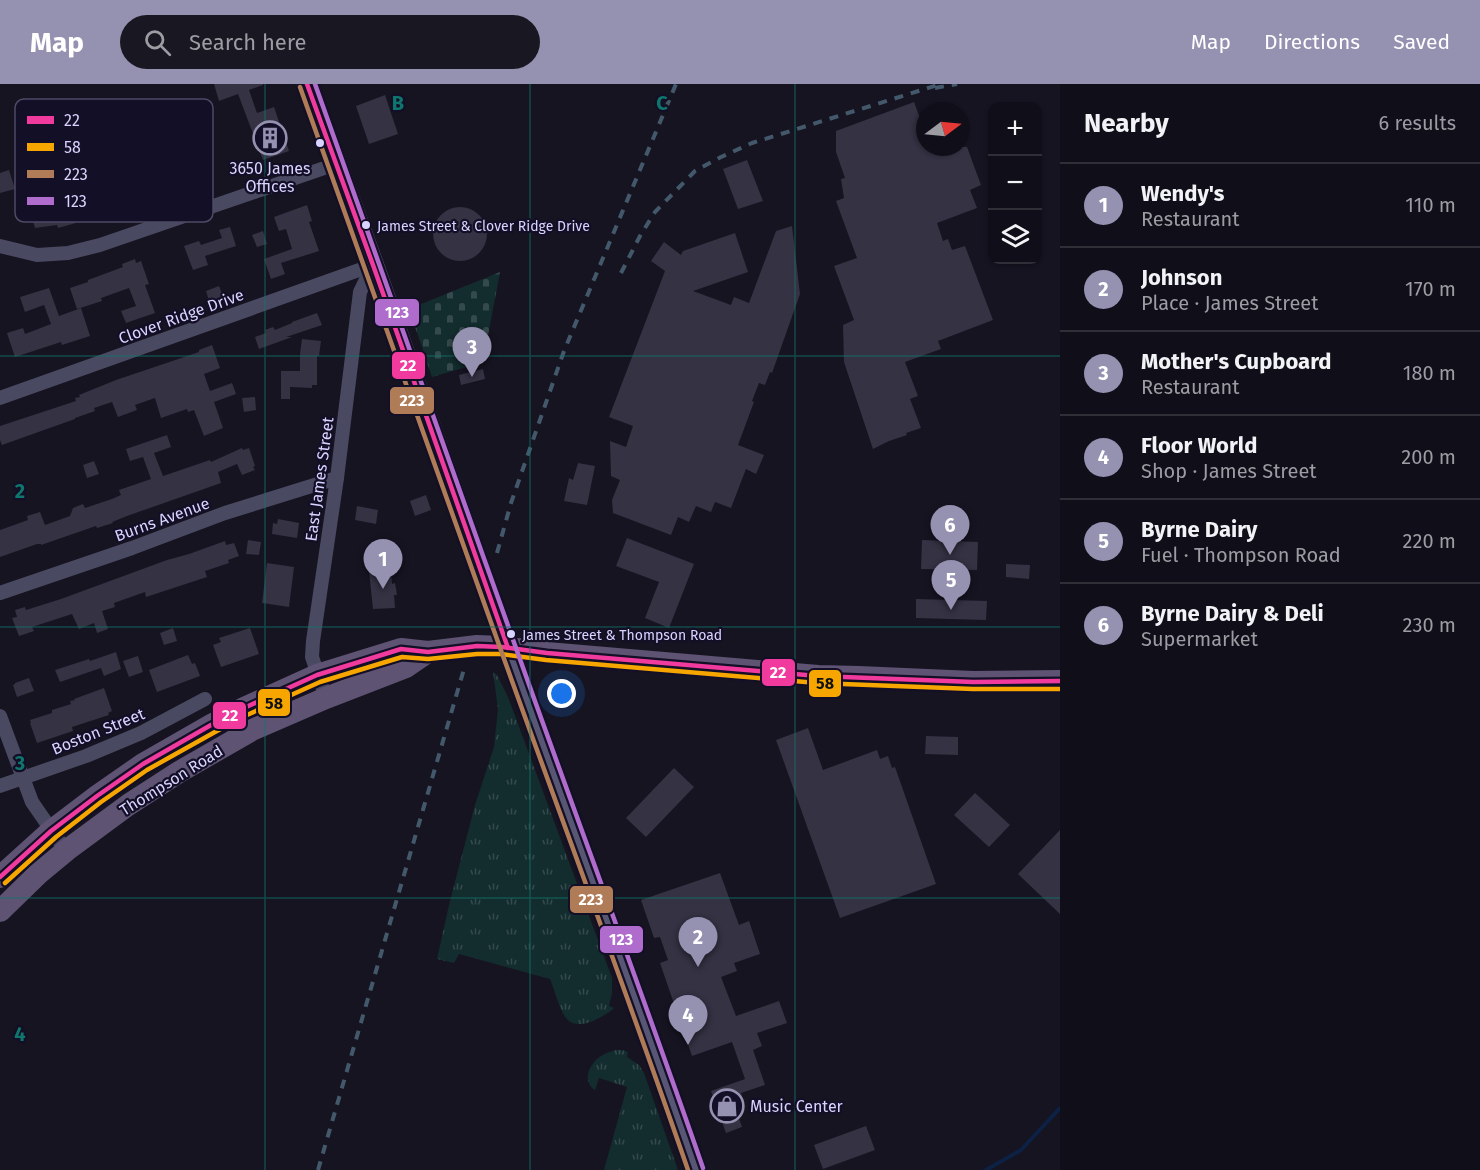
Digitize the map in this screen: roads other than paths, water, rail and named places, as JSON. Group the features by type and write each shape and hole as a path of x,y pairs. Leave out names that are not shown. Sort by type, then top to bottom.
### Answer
{"main road":[{"path":"307,84 696,1170"},
{"name":"Thompson Road","path":"0,877 51,831 97,796 143,764 211,725 317,675 401,649 428,652 477,646 508,648 818,676 973,682 1060,681"},
{"name":"Thompson Road","path":"0,911 67,850 179,772 252,730 406,667 428,652"}],"street":[{"path":"213,206 336,164"},
{"path":"0,246 37,255 68,254 167,222"},
{"name":"Clover Ridge Drive","path":"0,398 373,265"},
{"name":"East James Street","path":"326,698 312,657 313,641 337,478 360,292 373,265"},
{"name":"Burns Avenue","path":"0,593 132,548 225,513 337,478"},
{"name":"Boston Street","path":"0,786 86,756 141,733 205,699"},
{"path":"0,716 32,802 67,850"}],"waterway":[{"path":"986,1170 1021,1150 1060,1108"}],"railway":[{"path":"497,553 511,503 564,351 676,84"},
{"path":"621,273 655,212 695,171 752,143 941,84"},
{"path":"935,88 957,84"},
{"path":"318,1170 464,669"}],"place":[{"name":"3650 James Offices","path":"270,138"},
{"name":"James Street & Clover Ridge Drive","path":"366,225"},
{"name":"Mother's Cupboard","path":"472,377"},
{"name":"Byrne Dairy & Deli","path":"950,555"},
{"name":"Wendy's","path":"383,589"},
{"name":"Byrne Dairy","path":"951,610"},
{"name":"James Street & Thompson Road","path":"511,634"},
{"name":"Johnson","path":"698,967"},
{"name":"Floor World","path":"688,1045"},
{"name":"Music Center","path":"727,1106"}]}
